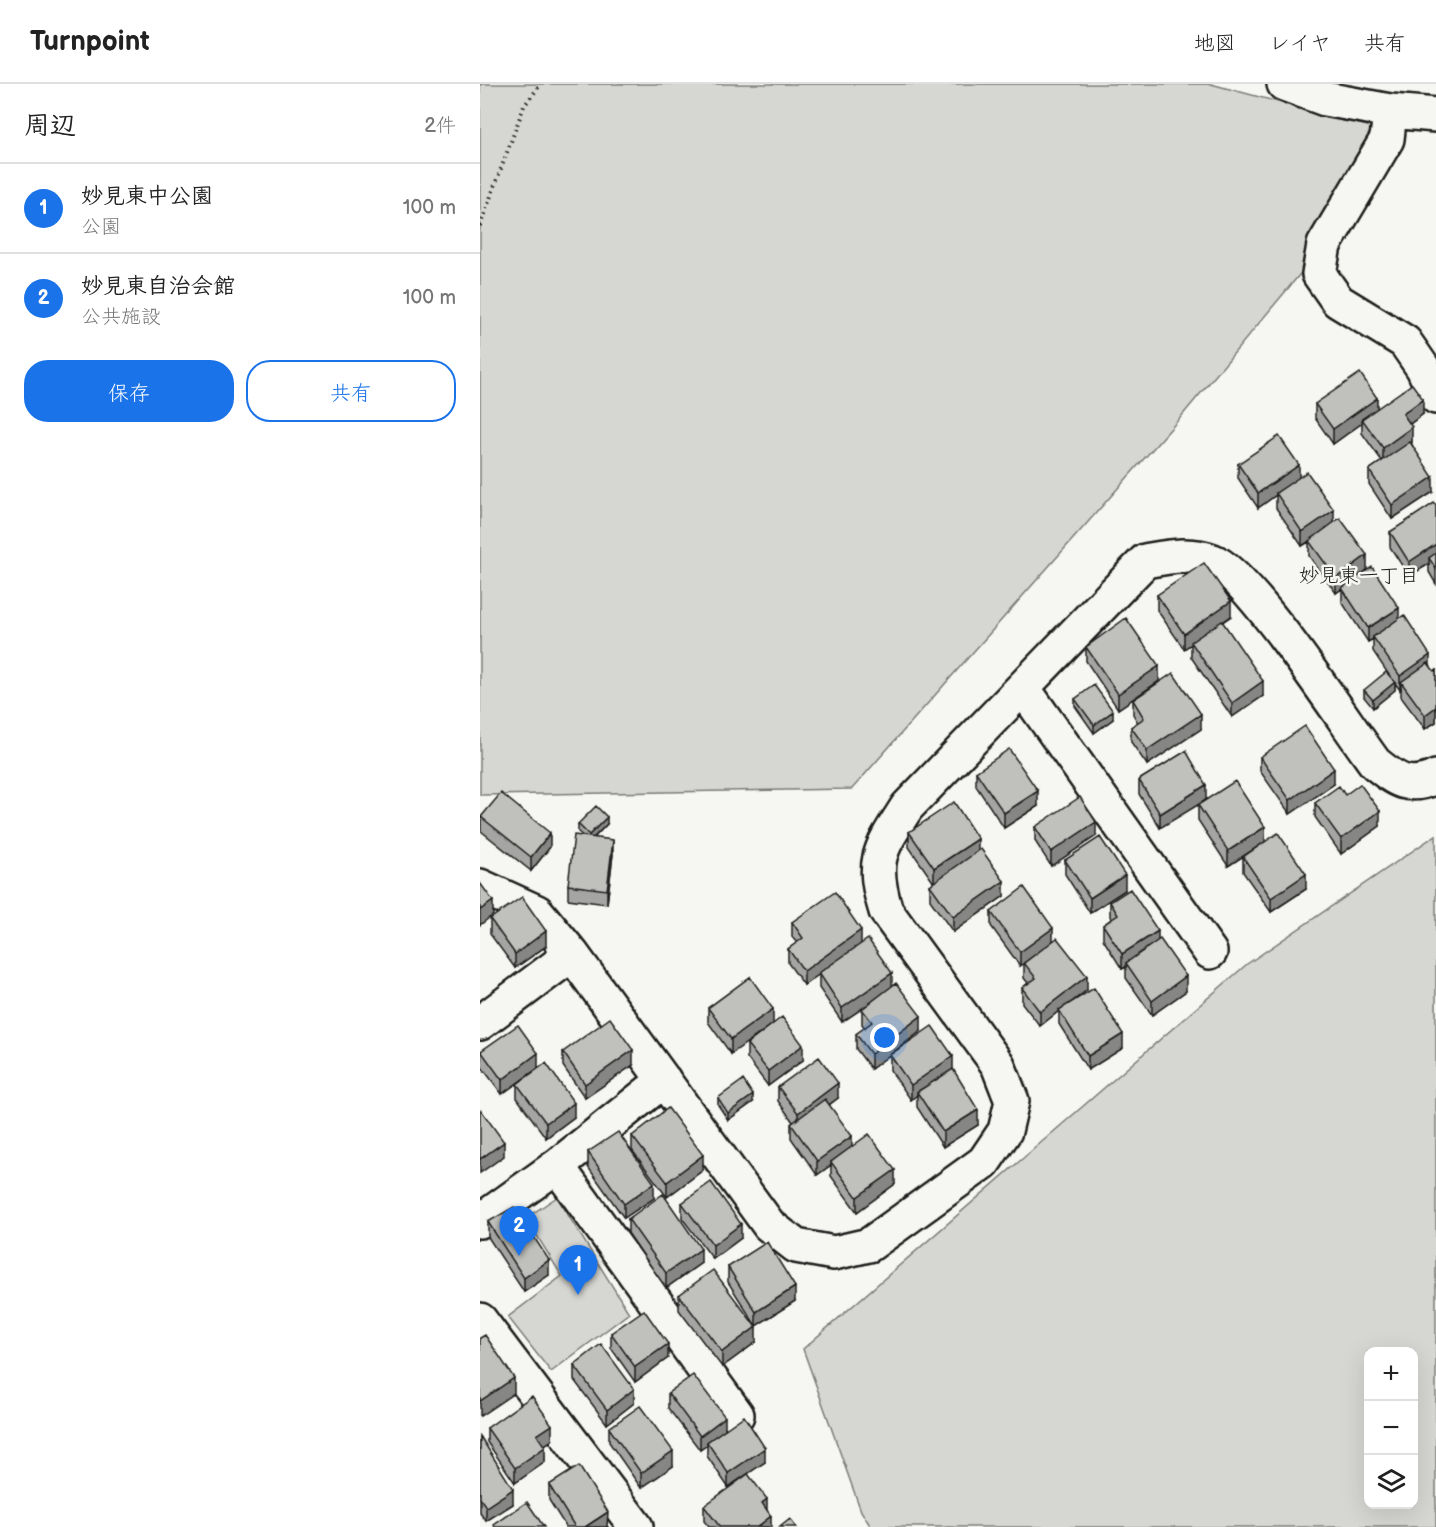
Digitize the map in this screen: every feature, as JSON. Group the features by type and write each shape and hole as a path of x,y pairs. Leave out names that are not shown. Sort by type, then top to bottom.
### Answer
{"street":[{"path":"1284,84 1325,99 1390,111 1436,115"},
{"path":"1390,111 1386,139 1324,245 1319,274 1338,301 1405,342 1429,365 1436,398"},
{"path":"480,886 537,912 572,954 769,1224 796,1246 834,1252 868,1245 984,1162 1005,1131 1012,1101 998,1065 885,911 877,882 881,848 907,807 1145,561 1183,555 1214,561 1249,590 1375,763 1397,781 1423,783 1436,777"},
{"path":"1023,688 1210,952"},
{"path":"480,1023 572,954"},
{"path":"480,1221 557,1166 664,1080"},
{"path":"557,1166 737,1415"},
{"path":"480,1320 636,1527"}],"path":[{"path":"480,226 524,106 541,84"}],"shaded area":[{"path":"480,84 1211,84 1375,128 1315,256 1180,418 852,789 480,795"},
{"path":"1436,835 1436,1527 871,1527 861,1511 803,1349 1247,964"},
{"path":"557,1197 629,1313 551,1372 508,1317 562,1276 526,1218"}],"building":[{"path":"1360,373 1377,398 1333,429 1315,404"},
{"path":"1412,384 1423,399 1403,414 1412,427 1383,448 1362,419"},
{"path":"1279,436 1299,465 1258,493 1238,464"},
{"path":"1410,442 1433,477 1392,505 1369,470"},
{"path":"1307,472 1334,510 1302,532 1276,493"},
{"path":"1434,503 1436,506 1436,544 1409,562 1390,532"},
{"path":"1340,518 1367,555 1336,578 1309,541"},
{"path":"1436,553 1436,569 1429,558"},
{"path":"1204,563 1231,601 1184,634 1157,595"},
{"path":"1372,567 1399,608 1368,628 1342,588"},
{"path":"1404,615 1430,655 1400,676 1373,637"},
{"path":"1126,618 1159,666 1118,694 1086,647"},
{"path":"1222,621 1263,681 1232,703 1191,642"},
{"path":"1428,663 1434,671 1436,670 1436,707 1425,715 1401,682"},
{"path":"1386,672 1395,682 1373,700 1364,690"},
{"path":"1173,673 1201,714 1147,750 1131,727 1144,718 1133,700"},
{"path":"1094,685 1113,711 1094,725 1075,699"},
{"path":"1305,726 1334,769 1290,800 1260,757"},
{"path":"1009,749 1038,791 1004,813 976,772"},
{"path":"1186,751 1206,785 1160,814 1139,780"},
{"path":"1235,781 1265,827 1228,851 1198,805"},
{"path":"1360,784 1380,811 1341,839 1315,803 1339,786 1345,795"},
{"path":"501,793 550,833 531,857 481,817"},
{"path":"1080,797 1096,822 1051,852 1035,827"},
{"path":"954,802 978,839 934,868 909,832"},
{"path":"596,806 607,817 589,835 578,824"},
{"path":"1278,833 1306,874 1271,898 1243,857"},
{"path":"574,835 613,840 607,890 568,885"},
{"path":"1100,837 1125,875 1090,898 1065,860"},
{"path":"981,849 1004,881 953,917 930,885"},
{"path":"480,883 493,901 480,910"},
{"path":"1024,887 1053,928 1020,952 991,912"},
{"path":"1130,889 1158,931 1122,954 1103,925 1118,915 1110,902"},
{"path":"835,892 861,930 804,971 788,949 803,938 792,922"},
{"path":"522,897 546,931 515,954 490,919"},
{"path":"1057,938 1087,976 1040,1012 1022,988 1036,978 1024,963"},
{"path":"868,939 892,973 842,1008 819,973"},
{"path":"1160,939 1186,976 1152,1001 1126,963"},
{"path":"750,977 773,1009 731,1039 708,1008"},
{"path":"896,983 921,1016 871,1054 856,1034 872,1022 862,1009"},
{"path":"1094,988 1123,1034 1088,1056 1059,1010"},
{"path":"782,1017 803,1045 768,1071 747,1044"},
{"path":"610,1018 633,1050 585,1084 563,1052"},
{"path":"518,1025 538,1053 502,1080 481,1051"},
{"path":"932,1026 953,1056 911,1085 890,1055"},
{"path":"819,1057 838,1083 798,1113 778,1087"},
{"path":"546,1063 574,1103 546,1123 517,1084"},
{"path":"953,1069 978,1110 943,1132 917,1092"},
{"path":"743,1080 753,1095 728,1113 718,1098"},
{"path":"825,1099 852,1136 817,1161 791,1124"},
{"path":"668,1108 703,1155 667,1182 632,1136"},
{"path":"480,1111 504,1142 480,1159"},
{"path":"618,1132 654,1183 624,1204 588,1152"},
{"path":"869,1134 895,1170 857,1197 831,1162"},
{"path":"711,1182 741,1224 713,1245 682,1203"},
{"path":"663,1194 701,1249 666,1273 628,1219"},
{"path":"514,1207 549,1260 524,1278 488,1222"},
{"path":"767,1242 795,1287 756,1312 728,1267"},
{"path":"713,1270 756,1327 722,1352 679,1295"},
{"path":"644,1310 668,1344 635,1367 611,1333"},
{"path":"485,1335 514,1378 480,1401 480,1338"},
{"path":"601,1344 634,1389 607,1410 574,1365"},
{"path":"693,1375 725,1417 700,1436 668,1393"},
{"path":"532,1396 552,1425 537,1435 545,1447 515,1468 487,1428"},
{"path":"640,1406 673,1451 641,1473 609,1428"},
{"path":"744,1416 765,1448 728,1473 707,1442"},
{"path":"480,1436 513,1489 486,1507 480,1498"},
{"path":"579,1466 608,1512 585,1527 575,1527 549,1485"},
{"path":"748,1474 767,1499 762,1503 771,1516 757,1527 720,1527 704,1506"},
{"path":"527,1502 544,1527 495,1527 494,1525"},
{"path":"790,1519 796,1527 780,1527"}],"place":[{"name":"妙見東自治会館","path":"519,1256"},
{"name":"妙見東中公園","path":"578,1295"}],"district":[{"name":"妙見東一丁目","path":"1359,576"}]}
